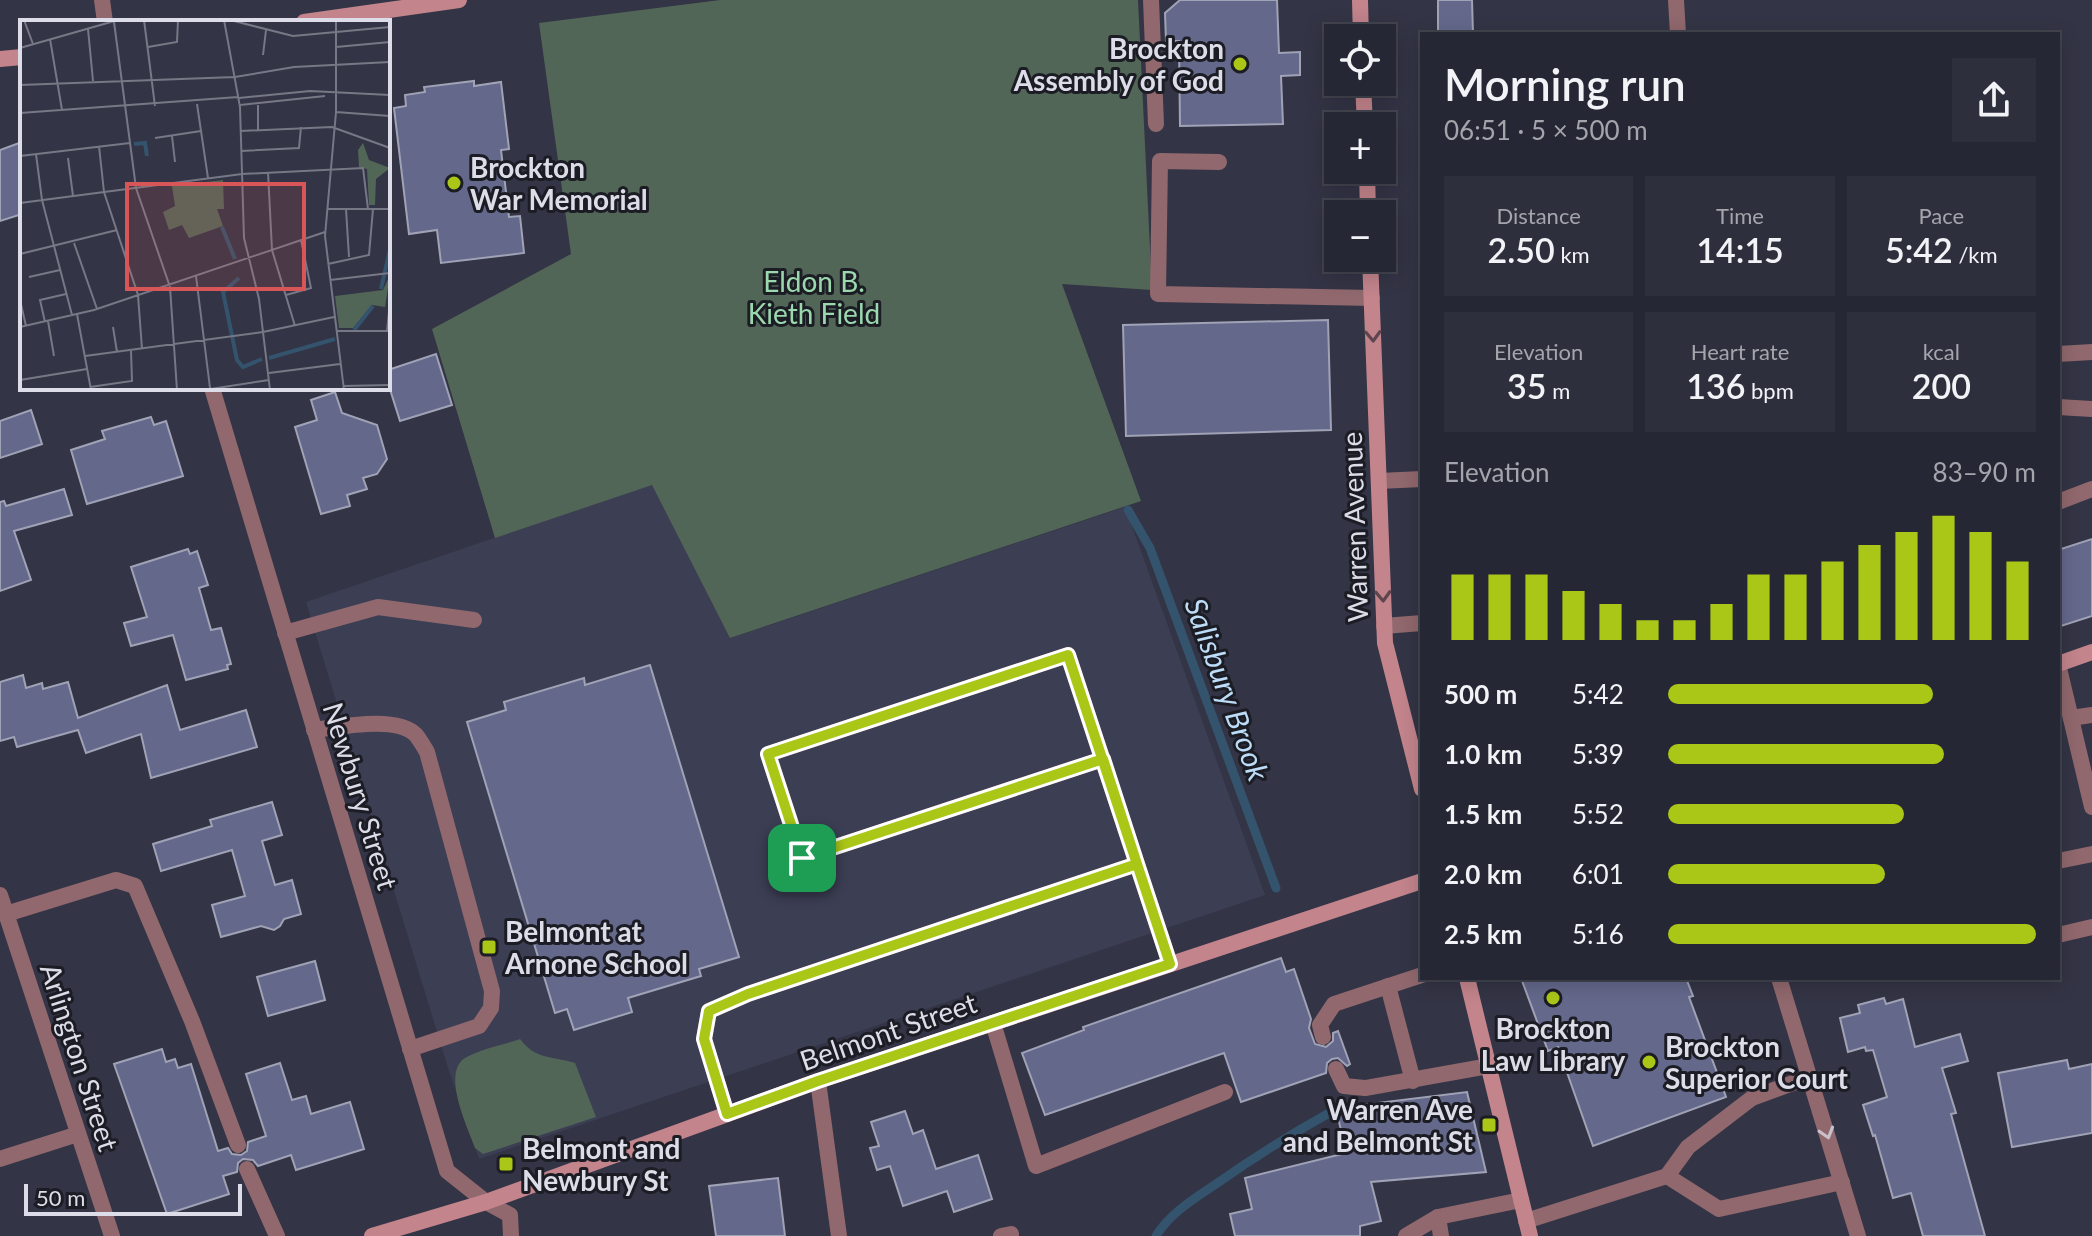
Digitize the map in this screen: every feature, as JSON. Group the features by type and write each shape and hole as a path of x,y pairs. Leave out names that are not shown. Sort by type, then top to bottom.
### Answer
{"main road":[{"path":"311,20 356,7 459,0"},
{"path":"1360,0 1361,24"},
{"path":"0,59 20,57"},
{"name":"Warren Avenue","path":"1371,272 1385,643 1420,781"},
{"path":"2060,663 2092,652"},
{"name":"Belmont Street","path":"372,1236 486,1202 818,1081 1420,882"},
{"path":"1467,980 1528,1229"}],"street":[{"path":"102,0 105,20"},
{"path":"1151,0 1156,124"},
{"path":"1676,0 1678,32"},
{"path":"1219,162 1160,161 1158,294 1372,298"},
{"path":"2060,354 2092,352"},
{"name":"Newbury Street","path":"213,390 447,1171 486,1202 510,1215 511,1236"},
{"path":"2060,407 2092,409"},
{"path":"1379,481 1420,479"},
{"path":"2060,501 2092,489"},
{"path":"285,633 378,607 474,620"},
{"path":"1384,626 1420,623"},
{"path":"1103,759 802,858 768,754 1068,655 1103,759 1170,964"},
{"path":"2060,672 2071,718 2087,763 2092,807"},
{"path":"2071,718 2092,715"},
{"path":"314,730 380,724 401,726 416,734 427,752 492,991 491,1008 479,1026 410,1049"},
{"path":"2060,861 2092,854"},
{"path":"727,1114 704,1039 709,1011 748,994 1137,864"},
{"path":"6,914 116,880 135,886 192,1021 238,1145"},
{"name":"Arlington Street","path":"0,895 112,1236"},
{"path":"2060,935 2092,927"},
{"path":"1323,1037 1320,1025 1334,1004 1420,976"},
{"path":"1780,980 1858,1236"},
{"path":"1388,986 1413,1081"},
{"path":"993,1023 1036,1166 1225,1092"},
{"path":"1336,1069 1344,1086 1365,1088 1488,1066"},
{"path":"1528,1229 1667,1176 1688,1147 1752,1098 1809,1077"},
{"path":"818,1081 839,1236"},
{"path":"0,1159 78,1134"},
{"path":"247,1169 277,1236"},
{"path":"1667,1176 1719,1209 1842,1182"},
{"path":"1406,1236 1438,1217 1521,1200"},
{"path":"1438,1217 1441,1236"}],"shaded area":[{"path":"652,484 731,638 1125,507 1265,895 479,1159 448,1068 306,602"}],"green space":[{"name":"Eldon B. Kieth Field","path":"720,0 1138,0 1152,290 1062,284 1141,501 730,638 652,485 495,538 432,329 571,254 539,23"},
{"path":"520,1039 538,1054 575,1063 596,1117 483,1154 475,1148 458,1101 455,1076 458,1065 471,1055"}],"building":[{"name":"Brockton Assembly of God","path":"1180,0 1277,0 1279,53 1300,52 1300,75 1281,76 1283,124 1180,126 1179,41 1166,41 1165,13"},
{"path":"1438,0 1472,0 1473,32 1438,32"},
{"name":"Brockton War Memorial","path":"474,81 474,86 501,82 509,149 501,150 509,217 520,216 524,253 441,263 437,230 409,234 394,108 406,106 405,95 425,92 424,87"},
{"path":"20,143 20,215 0,221 0,150"},
{"path":"1328,320 1331,430 1126,436 1123,325"},
{"path":"436,354 452,405 400,421 390,389 390,369"},
{"path":"335,392 342,413 377,425 387,459 377,474 363,478 367,489 347,495 350,506 321,514 295,427 317,420 311,400"},
{"path":"31,410 42,444 0,458 0,421"},
{"path":"151,417 154,425 166,421 183,476 87,504 71,450 105,439 102,431"},
{"path":"64,489 72,515 14,531 31,580 0,591 0,502 4,501 6,506"},
{"path":"2092,539 2092,616 2060,626 2060,549"},
{"path":"188,549 190,554 197,551 208,585 199,588 211,630 221,628 231,664 227,665 228,669 186,680 173,635 131,646 124,623 147,617 131,567"},
{"path":"650,665 739,957 699,969 701,976 628,998 632,1012 574,1030 567,1009 555,1013 467,722 506,710 504,702 584,678 585,685"},
{"path":"23,675 26,688 42,683 43,689 68,682 78,718 167,685 180,730 246,710 257,747 151,778 141,734 86,753 78,730 17,747 14,737 0,741 0,682"},
{"path":"272,802 282,835 262,841 275,885 292,880 301,914 284,919 274,930 261,926 221,937 212,905 245,896 232,850 161,871 153,844 212,826 210,820"},
{"path":"1281,958 1286,972 1294,969 1311,1019 1309,1028 1315,1044 1326,1047 1333,1041 1333,1033 1338,1031 1350,1064 1347,1066 1338,1058 1332,1059 1327,1063 1326,1073 1241,1102 1224,1053 1045,1115 1022,1053 1084,1030 1083,1027"},
{"path":"315,961 325,1000 268,1016 257,977"},
{"name":"Brockton Superior Court","path":"1522,980 1687,980 1693,996 1689,997 1726,1097 1593,1146 1558,1047 1548,1051"},
{"path":"1884,998 1886,1004 1903,999 1915,1047 1960,1034 1968,1061 1942,1068 1956,1113 1951,1114 1985,1236 1923,1236 1911,1193 1893,1198 1863,1105 1887,1097 1873,1050 1866,1051 1865,1047 1848,1052 1840,1018 1860,1013 1858,1005"},
{"path":"162,1049 166,1062 175,1059 178,1068 191,1064 218,1151 228,1148 232,1154 241,1155 247,1151 248,1142 266,1136 246,1074 280,1063 292,1100 306,1096 311,1114 350,1102 364,1149 296,1170 291,1155 258,1166 253,1160 243,1159 238,1163 237,1172 223,1176 229,1194 167,1214 114,1064"},
{"path":"2067,1060 2069,1069 2092,1064 2092,1133 2012,1147 1998,1073"},
{"path":"1467,1092 1486,1172 1371,1182 1381,1221 1360,1226 1360,1236 1235,1236 1230,1214 1252,1209 1245,1178 1346,1153 1336,1108"},
{"path":"905,1111 913,1134 923,1130 936,1169 978,1155 992,1199 954,1212 947,1191 903,1206 890,1166 877,1170 870,1148 879,1146 871,1122"},
{"path":"778,1178 785,1236 716,1236 709,1186"}],"waterway":[{"name":"Salisbury Brook","path":"1128,510 1150,548 1276,888"},
{"name":"Salisbury Brook","path":"1156,1236 1191,1201 1272,1146 1331,1112"}],"place":[{"name":"Brockton Assembly of God","path":"1240,64"},
{"name":"Brockton War Memorial","path":"454,183"},
{"name":"Belmont at Arnone School","path":"489,947"},
{"name":"Brockton Law Library","path":"1553,998"},
{"name":"Brockton Superior Court","path":"1649,1062"},
{"name":"Warren Ave and Belmont St","path":"1489,1125"},
{"name":"Belmont and Newbury St","path":"506,1164"}],"route":[{"path":"802,858 768,754 1068,655 1137,864 1170,964 727,1114 704,1039 709,1011 748,994 1137,864 1103,759 802,858"}]}
